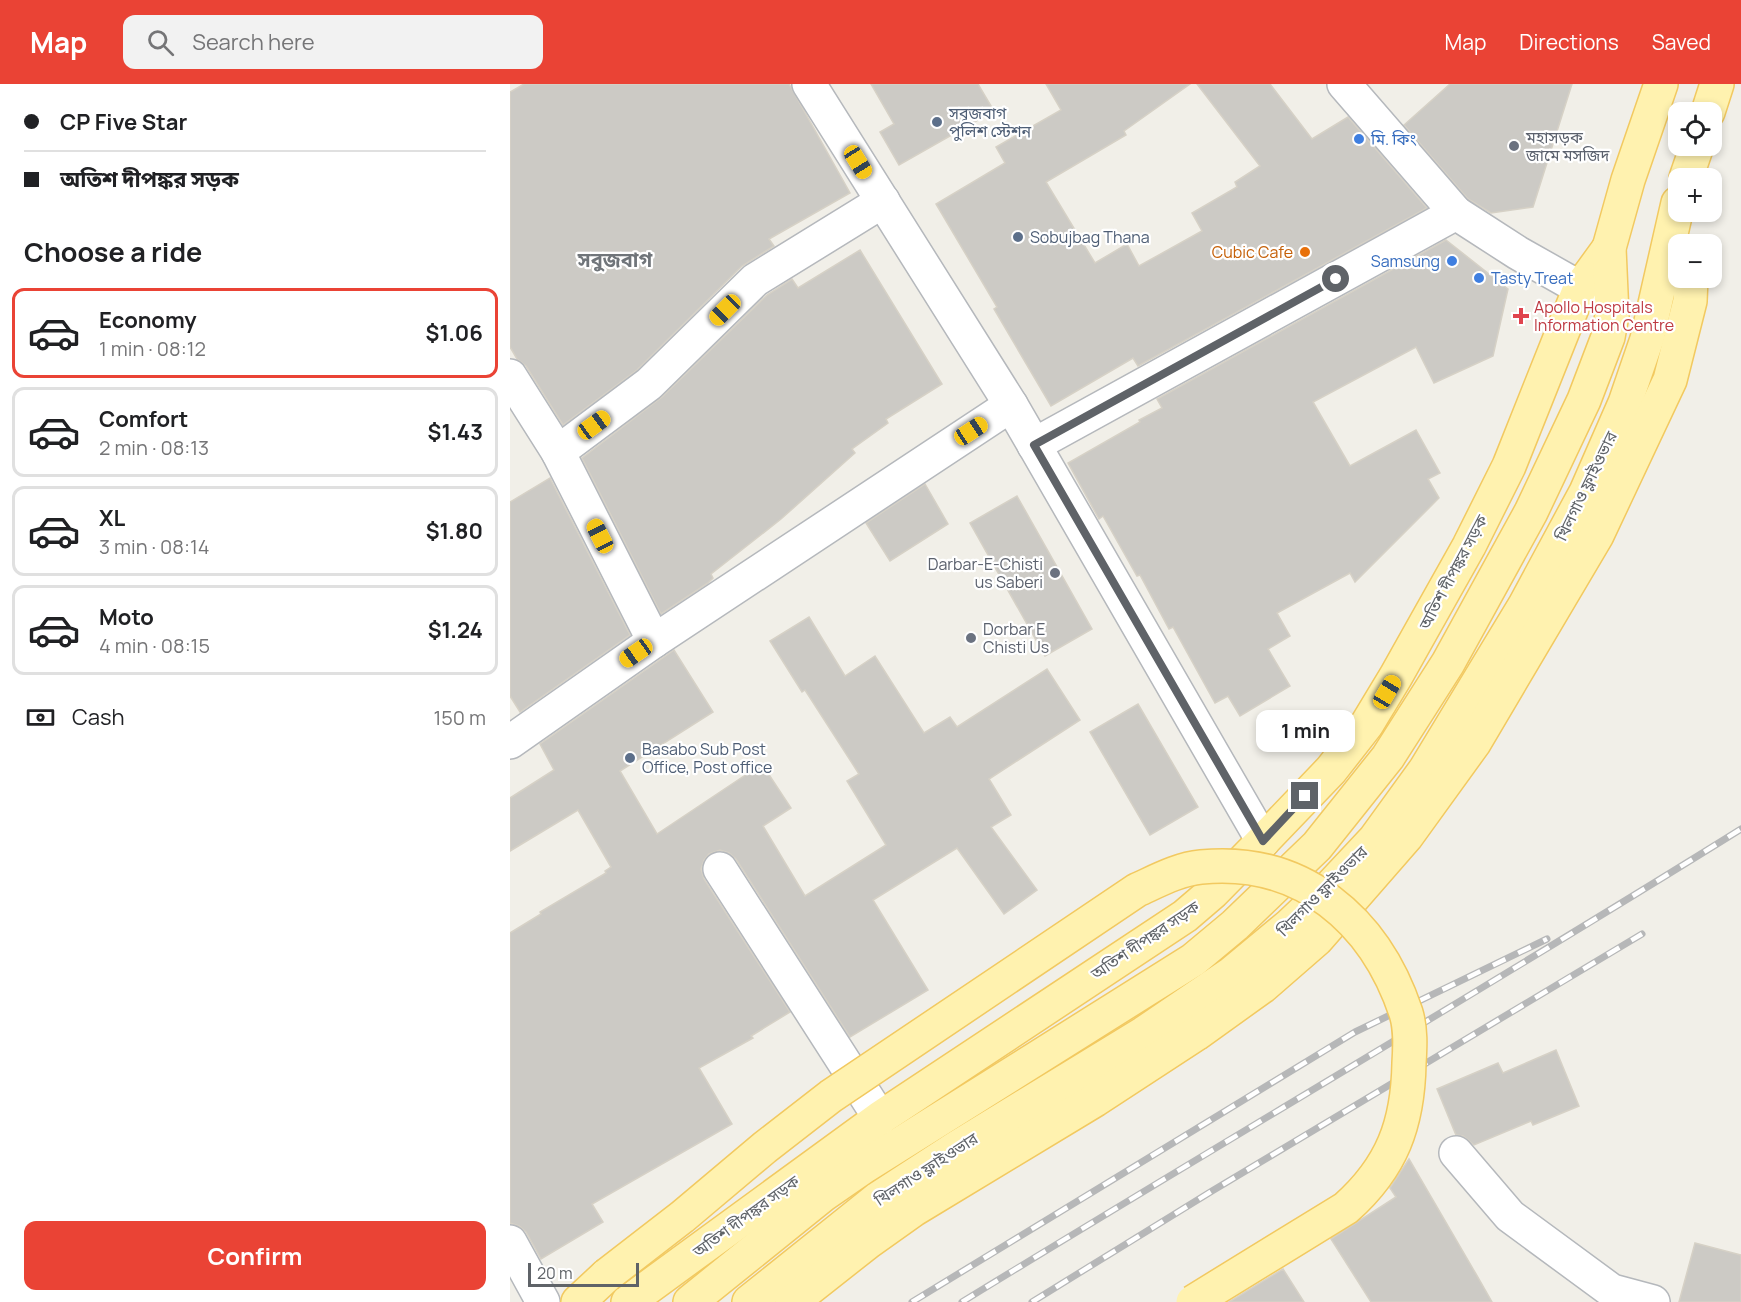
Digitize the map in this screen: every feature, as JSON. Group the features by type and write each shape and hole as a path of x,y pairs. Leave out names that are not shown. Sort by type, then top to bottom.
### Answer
{"main road":[{"name":"অতিশ দীপঙ্কর সড়ক","path":"628,1302 880,1118 1185,916 1213,892 1331,770 1367,724 1396,676 1469,546 1509,466 1601,298 1609,248 1628,180 1661,84"},
{"path":"1711,102 1717,84"},
{"name":"খিলগাও ফ্লাইওভার","path":"749,1302 879,1198 1144,1033 1231,974 1262,950 1298,917 1375,839 1425,770 1525,605 1586,492 1625,403 1647,339 1671,288"},
{"path":"792,1302 913,1210 1095,1100 1196,1035 1263,986 1317,939 1407,837 1474,743 1597,536 1670,380 1690,302 1682,288"},
{"name":"খিলগাও ফ্লাইওভার","path":"690,1302 823,1195 856,1172 1193,960 1235,925 1317,846 1388,757 1448,663 1566,441 1602,356 1601,298"},
{"path":"578,1302 607,1275 831,1096 1137,890 1168,876 1200,867 1259,868 1297,880 1334,904 1356,924 1385,965 1407,1015 1410,1041 1407,1108 1395,1144 1383,1168 1364,1192 1346,1208 1193,1302"}],"street":[{"path":"809,84 1011,405 1263,841"},
{"path":"1344,84 1456,213 1518,253 1601,298"},
{"path":"558,452 649,384 755,280 883,201"},
{"path":"1034,445 1456,213"},
{"path":"510,376 558,452 654,640"},
{"path":"510,742 654,640 1011,405"},
{"path":"720,869 880,1118"},
{"path":"1456,1153 1510,1216 1612,1298 1653,1302"},
{"path":"510,1242 543,1302"}],"building":[{"path":"524,84 789,84 850,193 769,239 774,246 742,266 637,370 563,425 526,366 517,359 510,347 510,92"},
{"name":"সবুজবাগ পুলিশ স্টেশন","path":"871,84 978,84 994,111 899,165 880,132 894,124"},
{"path":"1046,84 1190,84 1124,131 1126,135 1046,182 1095,263 1127,244 1139,266 1202,231 1192,213 1237,187 1235,182 1260,166 1197,84 1270,84 1312,139 1348,117 1427,208 1138,366 1133,358 1051,406 994,309 997,307 936,204 1005,163 996,147 1061,110"},
{"path":"1450,84 1572,84 1533,207 1491,213 1468,199 1404,125"},
{"path":"1446,240 1508,289 1493,356 1434,383 1416,347 1313,402 1350,466 1416,430 1440,473 1428,479 1439,498 1355,582 1350,573 1277,613 1290,636 1268,649 1290,686 1240,716 1228,696 1215,703 1173,627 1169,629 1140,575 1137,576 1103,516 1099,519 1068,463 1162,408 1157,399"},
{"path":"860,250 942,384 886,419 888,423 852,449 855,453 781,519 711,574 713,578 708,583 661,614 582,458 662,397 767,295 792,279 798,288"},
{"path":"550,478 630,635 520,712 510,696 510,502"},
{"path":"925,484 948,524 890,561 866,523"},
{"path":"1017,496 1092,629 1045,656 970,523"},
{"path":"809,617 845,676 875,656 924,733 950,717 957,727 1047,669 1080,720 989,779 1011,815 991,827 1037,890 1004,914 957,848 873,900 928,990 850,1037 736,859 720,850 709,854 701,869 704,879 790,1012 751,1036 753,1038 699,1068 732,1124 592,1204 603,1222 541,1259 526,1232 510,1223 510,933 541,914 540,912 606,873 605,871 611,867 578,810 510,851 510,798 554,770 540,744 674,650 713,712 620,771 657,834 762,764 791,808 763,826 805,896 886,845 847,781 859,774 805,690 802,692 770,641"},
{"path":"1138,704 1198,807 1150,835 1090,732"},
{"path":"1556,1050 1579,1106 1533,1125 1531,1121 1474,1145 1463,1136 1456,1135 1437,1089 1498,1063 1503,1073"},
{"path":"1409,1159 1492,1302 1371,1302 1331,1239 1396,1197 1390,1188"},
{"path":"1695,1243 1741,1255 1741,1302 1679,1302"},
{"path":"1283,1269 1304,1302 1229,1302"}],"railway":[{"path":"962,1302 1741,829"},
{"path":"1032,1302 1212,1191 1642,934"},
{"path":"912,1302 1355,1032 1547,939"}],"place":[{"name":"সবুজবাগ পুলিশ স্টেশন","path":"937,122"},
{"name":"মি. কিং","path":"1359,139"},
{"name":"মহাসড়ক জামে মসজিদ","path":"1514,146"},
{"name":"Sobujbag Thana","path":"1018,237"},
{"name":"Cubic Cafe","path":"1305,252"},
{"name":"Samsung","path":"1452,261"},
{"name":"Tasty Treat","path":"1479,278"},
{"name":"Apollo Hospitals Information Centre","path":"1521,316"},
{"name":"Darbar-E-Chisti us Saberi","path":"1055,573"},
{"name":"Dorbar E Chisti Us","path":"971,638"},
{"name":"Basabo Sub Post Office, Post office","path":"630,758"}],"district":[{"name":"সবুজবাগ","path":"615,259"}],"route":[{"path":"1305,796 1263,841 1034,445 1336,279"}]}
